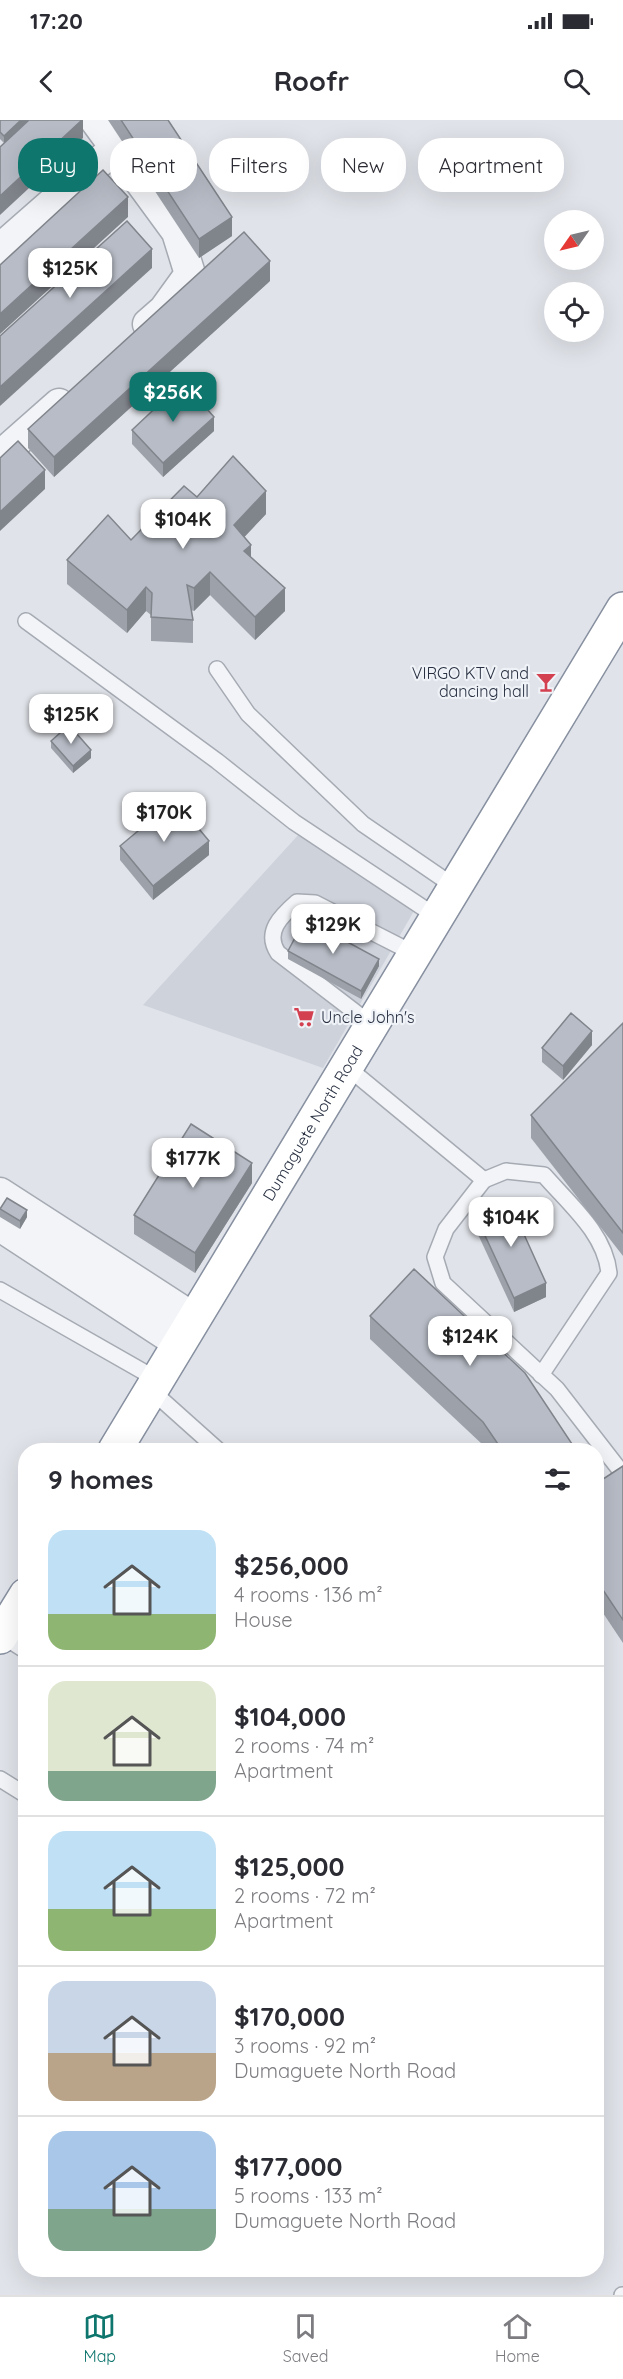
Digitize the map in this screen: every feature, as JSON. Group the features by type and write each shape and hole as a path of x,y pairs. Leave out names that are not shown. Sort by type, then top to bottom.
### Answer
{"highway":[{"name":"Dumaguete North Road","path":"119,1443 623,609"},
{"path":"9,1641 18,1617"}],"street":[{"path":"95,120 110,143"},
{"path":"0,249 110,153"},
{"path":"130,341 164,310 190,273 177,232 147,192"},
{"path":"0,456 78,387"},
{"path":"0,1193 187,1331"},
{"path":"0,1226 187,1331"}],"lane":[{"path":"26,621 217,761 294,822 437,917"},
{"path":"217,669 248,714 363,824 455,887"},
{"path":"372,1025 278,953 272,945 272,933 280,918 297,902 315,903 415,954"},
{"path":"346,1067 484,1180"},
{"path":"541,1375 609,1273 607,1257 601,1241 544,1175 506,1171 484,1180 446,1229 435,1257 443,1283 541,1375 557,1389 599,1443"},
{"path":"0,1290 155,1385 211,1443"},
{"path":"604,1450 619,1469"},
{"path":"0,1779 18,1790"}],"shaded area":[{"path":"300,833 414,911 323,1068 143,1005"}],"building":[{"path":"0,120 21,120 4,136 0,132"},
{"path":"29,120 82,120 63,138 18,138 18,179 0,196 0,147"},
{"path":"121,120 168,120 180,138 133,138"},
{"path":"197,164 209,182 209,192 216,192 232,217 199,239 168,192 197,192"},
{"path":"103,170 110,178 110,192 123,192 128,197 0,314 0,265 79,192 98,192 98,175"},
{"path":"127,221 152,249 0,387 0,336"},
{"path":"244,232 270,261 54,457 28,429"},
{"path":"183,382 214,417 163,463 132,430"},
{"path":"18,441 45,470 0,512 0,458"},
{"path":"233,456 266,491 234,525 251,545 244,551 285,588 255,617 210,572 194,588 187,585 193,620 151,617 152,593 146,587 127,610 67,560 108,515 131,540 184,486 197,497"},
{"path":"69,725 91,750 73,766 51,741"},
{"path":"175,800 209,841 153,886 120,846"},
{"path":"305,919 379,959 361,991 288,951"},
{"path":"571,1013 592,1031 563,1066 542,1048"},
{"path":"623,1023 623,1233 531,1115"},
{"path":"191,1124 252,1163 195,1253 134,1215"},
{"path":"7,1198 27,1210 20,1221 0,1209"},
{"path":"508,1199 546,1283 514,1298 475,1214"},
{"path":"414,1269 525,1373 571,1443 497,1443 483,1422 370,1316"},
{"path":"623,1466 623,1620 604,1592 604,1478"}],"place":[{"name":"VIRGO KTV and dancing hall","path":"546,682"},
{"name":"Uncle John's","path":"304,1017"}]}
